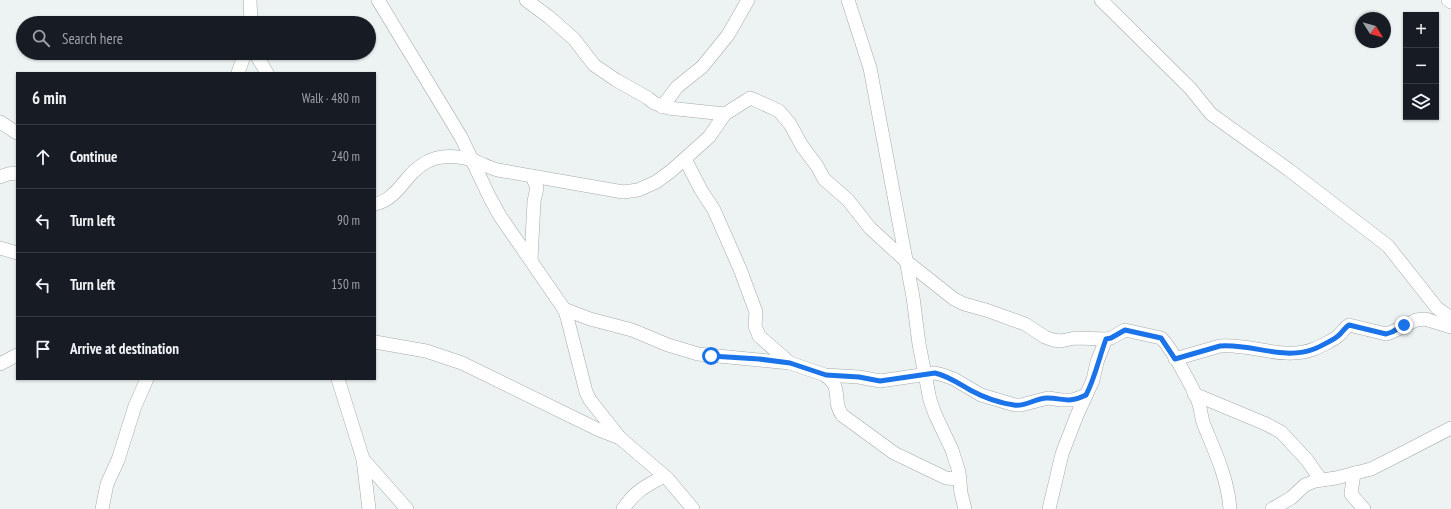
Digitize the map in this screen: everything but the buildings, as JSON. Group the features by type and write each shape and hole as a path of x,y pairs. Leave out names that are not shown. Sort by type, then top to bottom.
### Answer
{"street":[{"path":"250,0 251,16"},
{"path":"378,0 461,137 490,198 564,309 586,392 590,400 620,438 664,476 693,509"},
{"path":"526,0 549,17 574,39 594,65 654,103 662,107 693,112 725,114"},
{"path":"662,107 677,87 702,67 728,35 748,0"},
{"path":"848,0 870,68 914,297 919,344 930,400 952,450 960,480 961,494 965,509"},
{"path":"1101,0 1190,88 1210,114 1289,170 1388,246 1437,308 1451,318"},
{"path":"238,72 243,60"},
{"path":"259,60 266,72"},
{"path":"376,204 394,194 408,177 419,167 433,159 445,156 472,160 486,167 498,170 623,192 632,192 656,182 685,159 709,138 725,114 750,98 779,111 790,124 802,146 824,179 848,200 870,228 906,261 959,302 1025,324 1045,337 1053,340 1062,341 1075,338 1106,339 1111,338 1125,330 1156,336 1164,341 1198,402 1203,423 1222,467 1230,509"},
{"path":"0,122 16,133"},
{"path":"685,159 701,190 714,210 740,269 756,312 755,326 759,336 790,363"},
{"path":"0,177 16,173"},
{"path":"530,260 534,201 537,188 532,176"},
{"path":"537,188 550,179"},
{"path":"0,248 16,253"},
{"path":"564,309 590,319 632,330 668,345 698,354 790,363 826,375 859,377 880,381 926,374 943,374 981,395 1015,405 1021,405 1044,398 1073,400 1086,395"},
{"path":"1175,359 1228,345 1242,346 1277,353 1313,350 1338,336 1344,328 1349,325 1386,334 1416,320 1430,320 1451,327"},
{"path":"1049,509 1062,454 1077,415 1093,380 1097,362 1106,339"},
{"path":"376,342 426,351 462,363 598,430 620,438"},
{"path":"0,364 16,356"},
{"path":"826,375 835,386 836,403 838,410 842,415 894,453 946,478 960,480"},
{"path":"102,509 107,484 118,460 135,406 147,380"},
{"path":"338,380 363,459 369,509"},
{"path":"1194,394 1266,424 1281,432 1307,460 1321,480"},
{"path":"1061,400 1074,410 1077,415"},
{"path":"1272,509 1291,498 1305,485 1371,468 1451,428"},
{"path":"363,459 407,509"},
{"path":"1353,509 1351,494 1354,473"},
{"path":"623,509 638,491 664,476"},
{"path":"946,478 961,494"},
{"path":"1351,494 1364,509"}],"route":[{"path":"711,356 759,359 790,363 826,375 859,377 880,381 926,374 943,374 981,395 1003,403 1021,405 1044,398 1073,400 1086,395 1093,380 1097,362 1106,339 1111,338 1125,330 1161,338 1175,359 1228,345 1242,346 1277,353 1300,352 1313,350 1338,336 1344,328 1349,325 1386,334 1404,325"}]}
